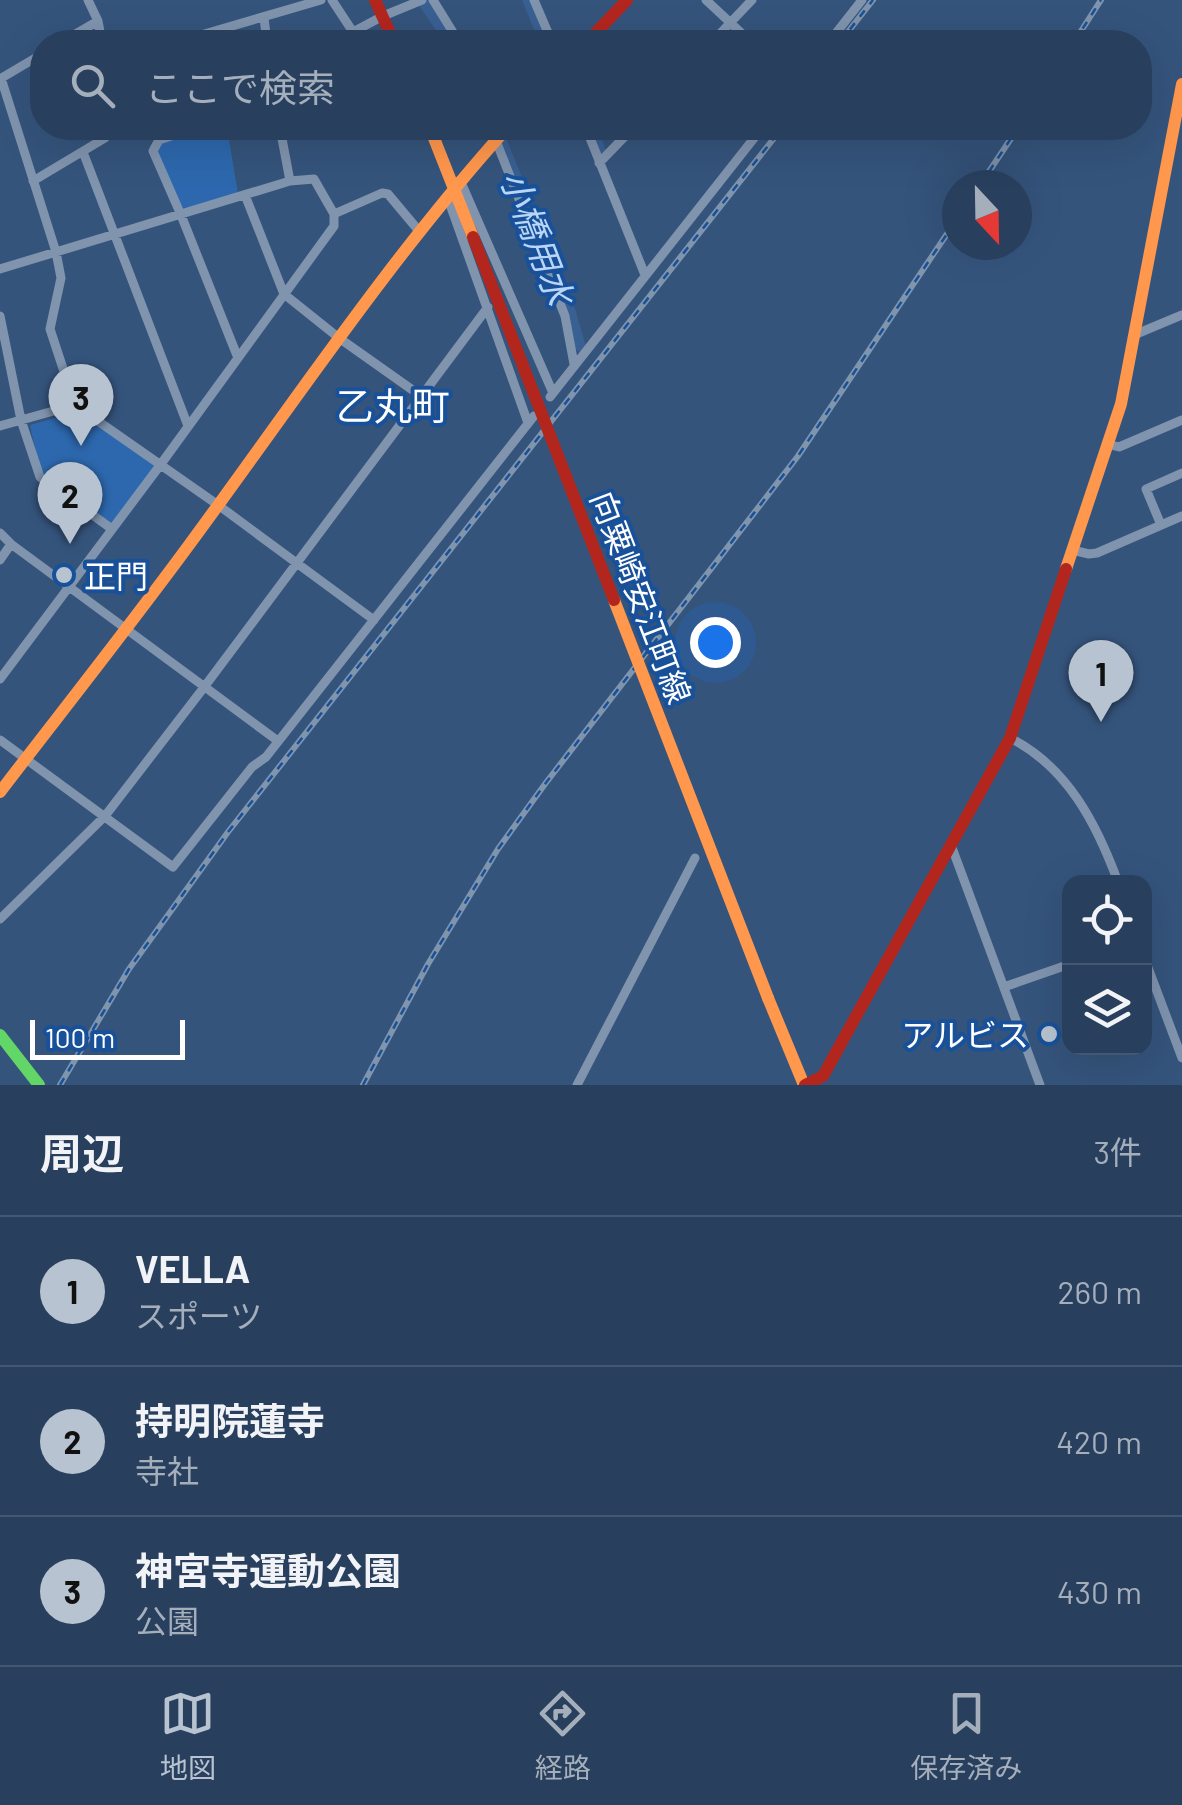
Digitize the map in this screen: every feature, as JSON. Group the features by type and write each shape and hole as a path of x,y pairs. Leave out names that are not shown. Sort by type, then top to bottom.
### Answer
{"street":[{"path":"88,0 100,30"},
{"path":"220,30 320,0"},
{"path":"332,0 352,30"},
{"path":"375,0 388,30"},
{"path":"357,30 422,0"},
{"path":"433,0 452,30"},
{"path":"534,0 547,30"},
{"path":"599,30 627,0"},
{"path":"706,0 738,30"},
{"path":"723,30 752,0"},
{"path":"838,30 862,0"},
{"path":"264,18 266,30"},
{"path":"83,30 98,21"},
{"path":"30,61 1,78 62,278 50,329 75,405 218,504 374,620"},
{"path":"804,1085 823,1076 1010,738 1122,404 1182,84"},
{"path":"33,182 102,140"},
{"path":"159,140 153,151 238,358"},
{"path":"282,140 290,181"},
{"name":"向粟崎安江町線","path":"435,140 804,1085"},
{"path":"0,792 489,140"},
{"path":"497,140 565,316 574,364"},
{"path":"590,140 645,276"},
{"path":"599,163 621,140"},
{"path":"453,188 551,395 753,140"},
{"path":"83,152 188,426"},
{"path":"0,269 290,181 314,179 334,214 334,226 0,678"},
{"path":"0,740 173,867 252,767 266,757 531,420 488,307 453,188"},
{"path":"334,214 382,193 388,194 419,231"},
{"path":"245,195 284,294 421,396"},
{"path":"0,919 104,816 488,307"},
{"path":"1134,335 1182,315"},
{"path":"0,316 21,420 40,477 112,529"},
{"path":"0,426 75,405"},
{"path":"1108,444 1119,447 1182,420"},
{"path":"1161,525 1146,489 1182,473"},
{"path":"1072,550 1096,553 1182,516"},
{"path":"0,534 278,741"},
{"path":"0,560 10,544"},
{"path":"1010,738 1038,755 1077,797 1101,838 1115,875"},
{"path":"951,845 1040,1085"},
{"path":"577,1085 695,858"},
{"path":"1004,988 1067,965"},
{"path":"1147,965 1182,1058"},
{"path":"0,1035 39,1085"}],"shaded area":[{"path":"229,140 238,194 192,209 180,207 157,151 162,142"},
{"path":"80,411 157,468 113,524 47,479 39,467 30,425"}],"waterway":[{"name":"小橋用水","path":"422,0 443,30"},
{"path":"528,0 540,30"},
{"name":"小橋用水","path":"501,140 570,311 580,346"},
{"path":"596,140 600,150"}],"railway":[{"path":"849,30 873,0"},
{"path":"1082,30 1101,0"},
{"path":"60,1085 129,969 228,832 773,140"},
{"path":"990,170 1010,140"},
{"path":"363,1085 428,964 498,849 798,456 942,241"}],"traffic: fast":[{"path":"0,1035 39,1085"}],"traffic: slow":[{"path":"1066,569 1121,404 1182,84"},
{"path":"435,140 473,237"},
{"path":"0,792 166,576 382,280 496,140"},
{"path":"614,600 768,998"},
{"path":"768,998 804,1085"}],"traffic: jam":[{"path":"375,0 389,30"},
{"path":"598,30 627,0"},
{"path":"473,237 614,600"},
{"path":"805,1085 823,1076 1010,738 1066,569"}],"place":[{"name":"神宮寺運動公園","path":"81,446"},
{"name":"持明院蓮寺","path":"70,544"},
{"name":"正門","path":"64,575"},
{"name":"VELLA","path":"1101,722"},
{"name":"アルビス","path":"1049,1034"}],"district":[{"name":"乙丸町","path":"393,405"}]}
